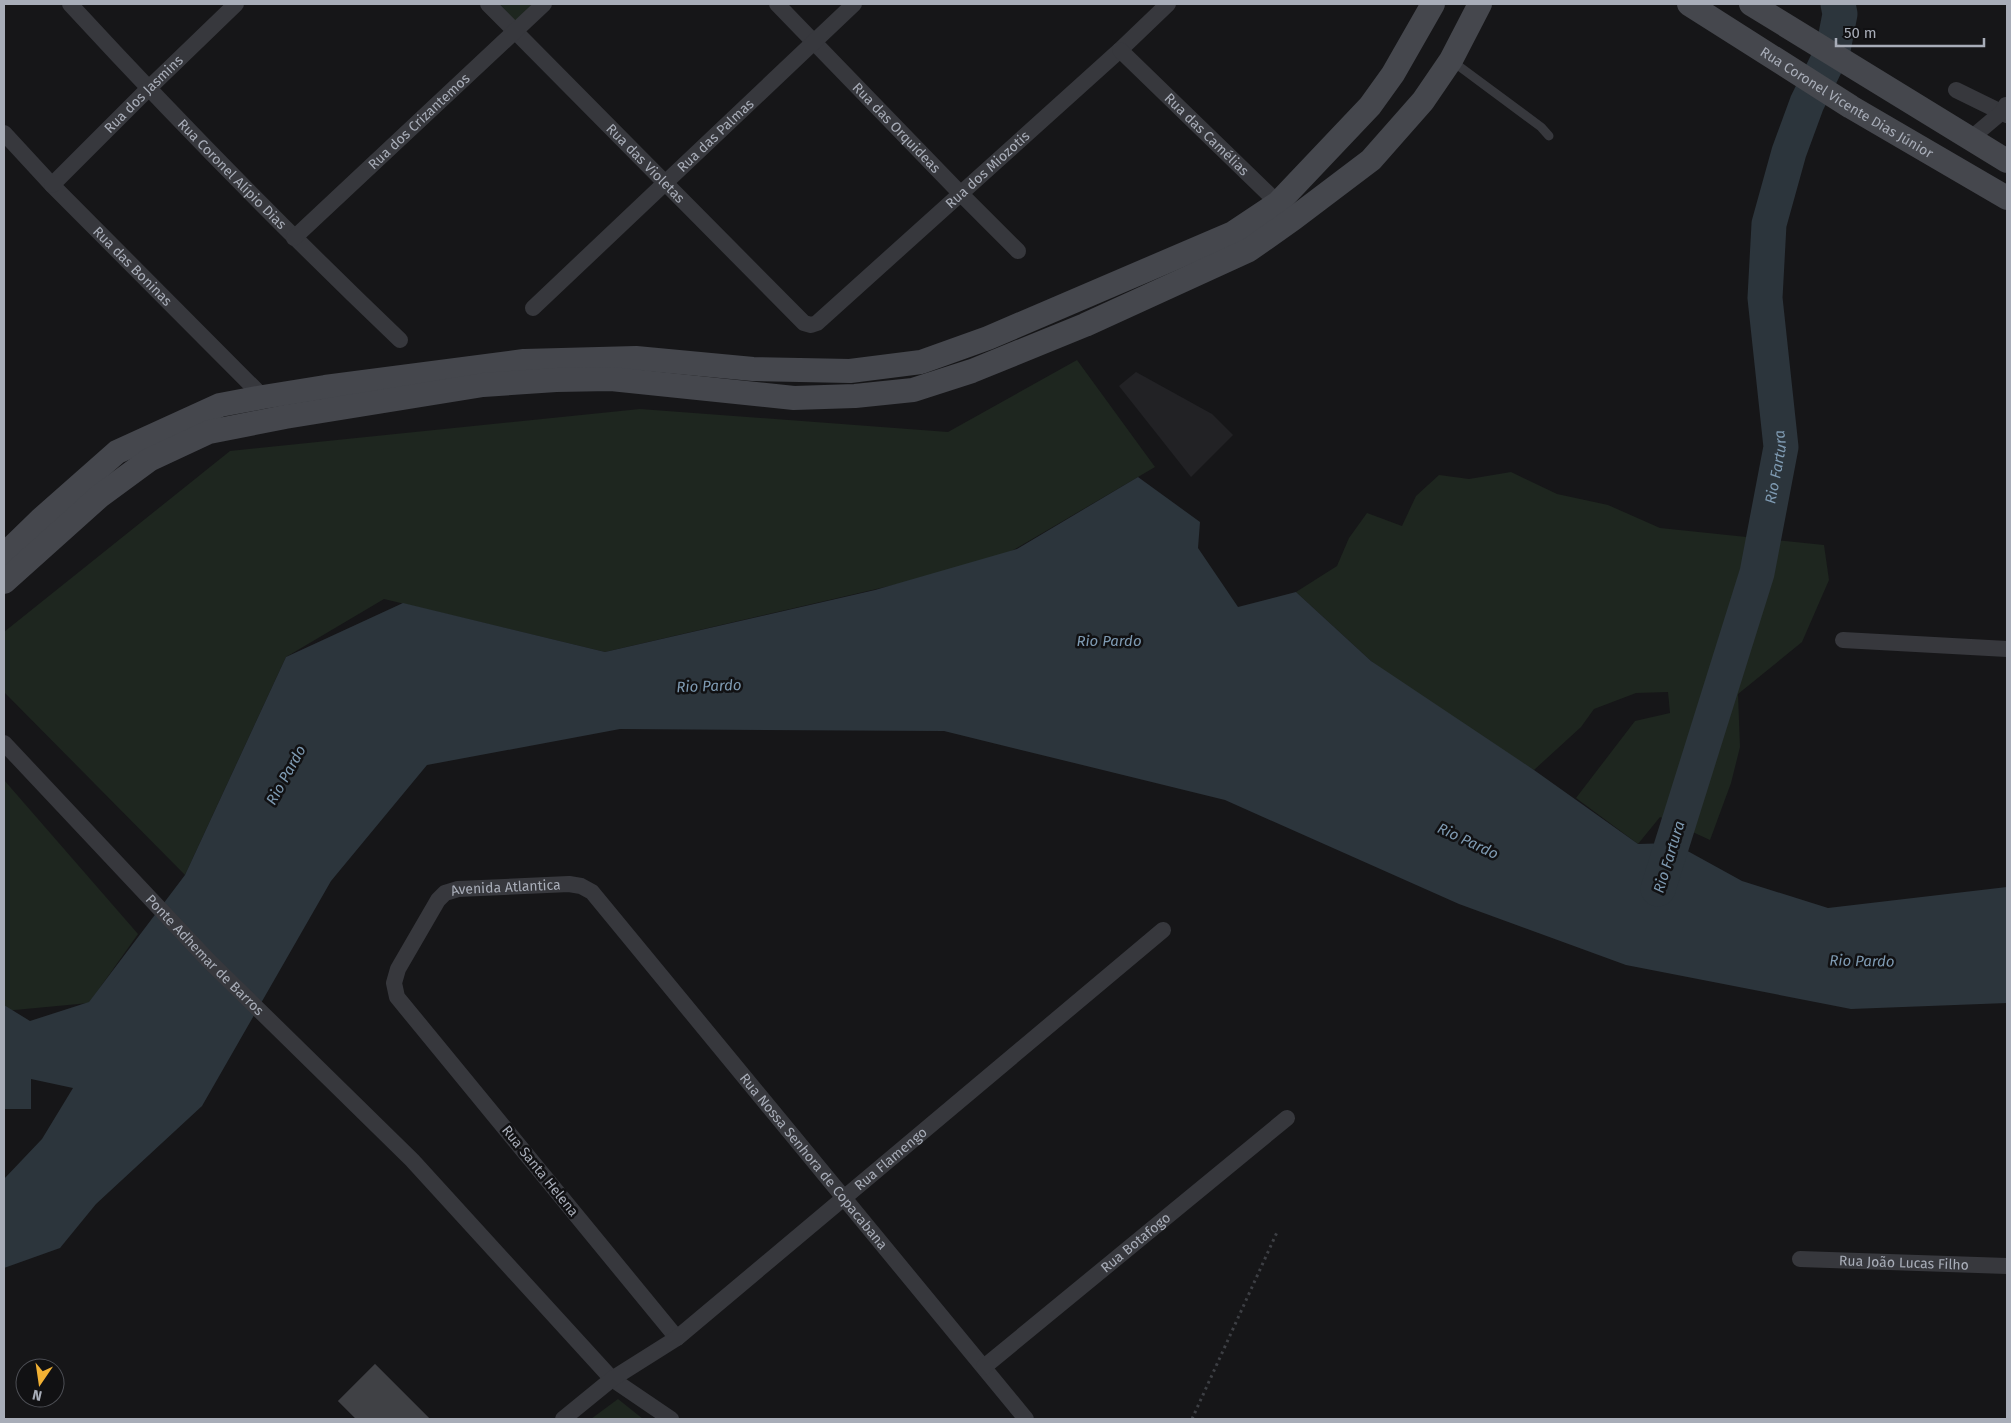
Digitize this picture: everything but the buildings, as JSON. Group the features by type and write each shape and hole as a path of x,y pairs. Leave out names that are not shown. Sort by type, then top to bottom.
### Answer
{"main road":[{"path":"6,568 149,460 209,432 285,417 483,385 556,380 611,379 794,398 855,396 913,390 972,371 1094,321 1249,250 1286,211 1370,106 1393,74 1433,4"},
{"path":"6,568 40,520 117,452 220,405 263,396 524,361 636,358 753,369 850,371 921,362 988,338 1286,211 1371,160 1422,101 1451,60 1480,4"},
{"name":"Rua Coronel Vicente Dias Júnior","path":"1689,4 1851,107 2007,198"},
{"path":"1751,4 2007,161"}],"street":[{"name":"Rua Coronel Alípio Dias","path":"70,4 148,89 294,238 400,340"},
{"name":"Rua dos Jasmins","path":"52,186 236,4"},
{"name":"Rua das Violetas","path":"488,4 804,323"},
{"name":"Rua dos Crizantemos","path":"294,238 544,4"},
{"name":"Rua das Orquideas","path":"777,4 1018,251"},
{"name":"Rua das Palmas","path":"533,308 854,4"},
{"name":"Rua dos Miozotis","path":"804,323 811,325 817,323 1120,50 1168,4"},
{"name":"Rua das Camélias","path":"1120,50 1286,211"},
{"path":"1956,90 2006,110"},
{"path":"1970,139 2006,110"},
{"path":"2006,110 2007,128"},
{"name":"Rua das Boninas","path":"4,134 52,186 263,396"},
{"path":"1843,640 2007,649"},
{"name":"Ponte Adhemar de Barros","path":"4,743 208,960 412,1160 612,1380 671,1419"},
{"name":"Avenida Atlantica","path":"402,1005 394,987 396,973 436,903 441,896 449,891 458,888 569,884 587,889 600,902"},
{"name":"Rua Nossa Senhora de Copacabana","path":"600,902 1026,1419"},
{"name":"Rua Flamengo","path":"563,1419 612,1380 677,1338 1164,930"},
{"name":"Rua Santa Helena","path":"402,1005 677,1338"},
{"name":"Rua Botafogo","path":"984,1367 1287,1118"},
{"name":"Rua João Lucas Filho","path":"1800,1259 2007,1266"}],"lane":[{"path":"1451,60 1541,127 1549,136"}],"path":[{"path":"1192,1419 1278,1230"}],"shaded area":[{"path":"488,4 544,4 515,32"},
{"path":"1077,360 1155,467 993,562 605,652 384,599 286,657 185,875 4,692 4,632 230,451 640,409 948,432"},
{"path":"1136,372 1212,414 1233,435 1191,477 1119,386"},
{"path":"1511,472 1557,494 1608,505 1660,528 1824,545 1829,580 1802,642 1738,694 1740,747 1731,783 1710,840 1660,817 1638,844 1576,798 1635,721 1670,713 1668,692 1636,693 1594,709 1581,727 1534,770 1417,697 1371,661 1296,592 1337,566 1349,538 1367,513 1402,526 1416,496 1439,475 1469,479"},
{"path":"4,780 138,934 89,1003 4,1011"},
{"path":"618,1399 643,1419 591,1419"}],"water":[{"name":"Rio Pardo","path":"1138,477 1200,522 1198,548 1238,607 1296,592 1371,661 1534,770 1638,844 1673,843 1742,881 1828,908 2007,887 2007,1003 1851,1009 1626,965 1459,904 1225,800 944,731 620,729 427,765 331,881 202,1106 96,1204 60,1248 4,1268 4,1179 42,1139 73,1088 31,1079 31,1109 4,1109 4,1005 30,1021 89,1002 185,875 286,657 403,603 605,652 875,590 1017,549"}],"waterway":[{"name":"Rio Fartura","path":"1658,889 1757,573 1781,447 1765,298 1769,224 1789,152 1807,103 1833,50 1840,14 1838,4"}]}
